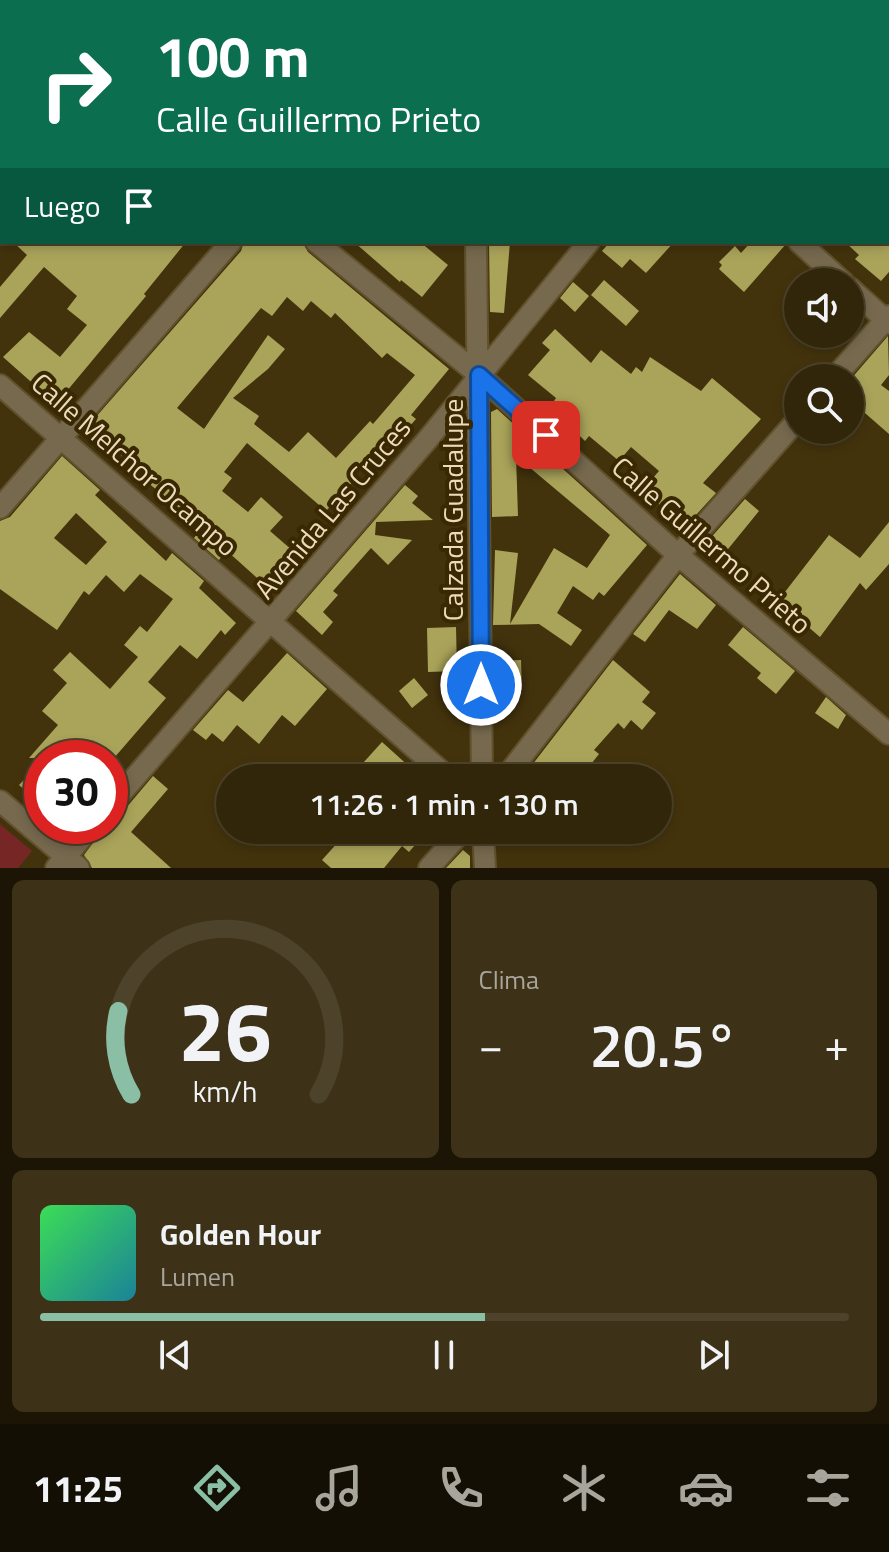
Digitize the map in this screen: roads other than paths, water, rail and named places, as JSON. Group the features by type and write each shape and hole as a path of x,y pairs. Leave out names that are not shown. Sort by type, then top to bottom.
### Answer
{"street":[{"path":"0,508 229,244"},
{"name":"Calle Guillermo Prieto","path":"318,244 479,375 678,555 889,734"},
{"name":"Calzada Guadalupe","path":"476,244 482,764"},
{"name":"Avenida Las Cruces","path":"128,785 273,620 587,244"},
{"path":"801,244 828,268"},
{"path":"847,364 888,320 864,300"},
{"name":"Calle Melchor Ocampo","path":"0,385 273,620 433,764"},
{"path":"516,764 678,555 784,435"},
{"path":"0,801 67,864 80,844"},
{"path":"429,868 450,844"},
{"path":"484,844 485,868"}]}
